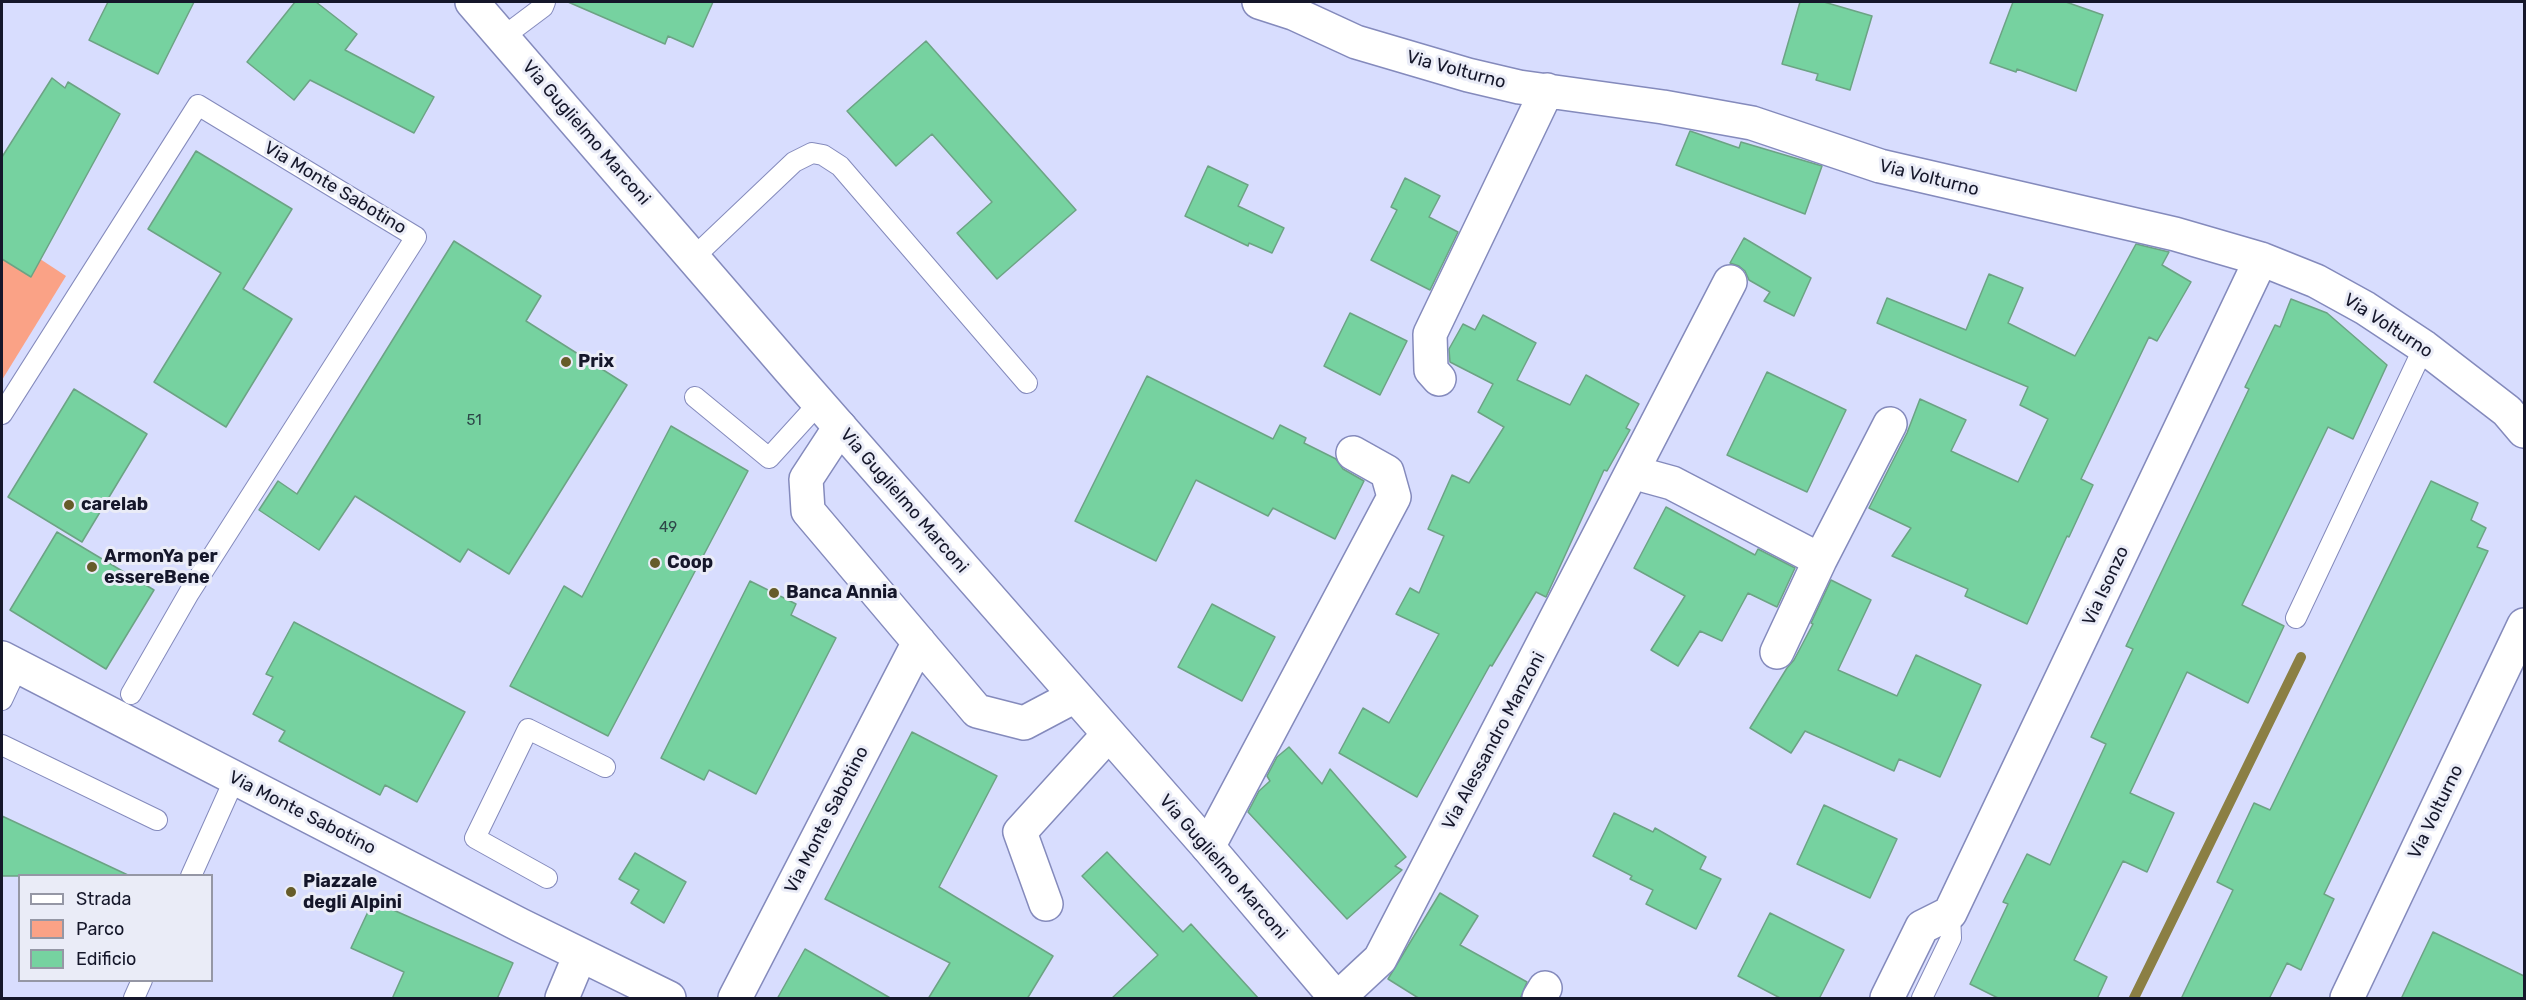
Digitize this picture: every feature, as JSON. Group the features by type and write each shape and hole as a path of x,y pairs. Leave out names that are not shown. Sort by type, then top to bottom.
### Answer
{"street":[{"name":"Via Guglielmo Marconi","path":"472,2 1108,735 1208,847 1337,999"},
{"name":"Via Volturno","path":"1259,2 1295,7 1356,42 1468,75 1518,87 1752,123 1880,166 2175,234 2261,259 2316,281 2365,308 2424,347 2507,411 2524,431"},
{"path":"1439,379 1431,370 1430,334 1547,90"},
{"name":"Via Isonzo","path":"1950,913 2261,259"},
{"name":"Via Alessandro Manzoni","path":"1337,999 1380,959 1730,282"},
{"path":"830,415 806,479 808,512 977,711 1024,723 1075,696"},
{"path":"1778,652 1820,561 1890,424"},
{"path":"1208,847 1394,497 1387,472 1353,453"},
{"path":"1632,472 1672,483 1820,561"},
{"name":"Via Volturno","path":"2347,999 2524,625"},
{"name":"Via Monte Sabotino","path":"735,999 919,642"},
{"name":"Via Monte Sabotino","path":"10,662 125,706 235,778 669,999"},
{"path":"1046,903 1020,832 1108,735"},
{"path":"1887,999 1922,927 1950,913"},
{"path":"562,999 580,955"}],"lane":[{"path":"503,37 543,7 545,2"},
{"name":"Via Monte Sabotino","path":"2,414 198,105 416,237 195,583 125,706"},
{"path":"693,258 794,162 812,153 823,155 840,166 1028,383"},
{"path":"2296,618 2424,347"},
{"path":"695,397 768,458 830,415"},
{"path":"2,700 10,662"},
{"path":"547,878 475,838 528,729 605,767"},
{"path":"2,745 157,820"},
{"path":"192,874 235,778"},
{"name":"Via Isonzo","path":"1922,999 1952,938 1950,913"},
{"path":"134,999 142,982"}],"green space":[{"path":"2,234 66,276 2,380"}],"building":[{"path":"108,2 194,2 158,74 89,40"},
{"path":"295,2 316,2 357,34 345,50 434,97 414,133 310,80 294,100 247,62"},
{"path":"568,2 713,2 693,47 668,36 665,44"},
{"path":"1800,2 1824,2 1872,16 1850,90 1816,80 1818,74 1782,64"},
{"path":"2013,2 2066,2 2103,15 2076,91 2017,69 2016,72 1990,63"},
{"path":"926,41 1076,210 997,279 957,233 992,202 932,134 896,166 847,111"},
{"path":"52,78 65,88 68,82 120,114 31,277 2,259 2,157"},
{"path":"1690,131 1739,148 1741,142 1822,166 1805,214 1676,165"},
{"path":"196,151 292,209 243,289 292,319 226,427 154,382 221,273 148,229"},
{"path":"1208,166 1248,185 1238,206 1284,228 1272,253 1249,243 1248,246 1185,216"},
{"path":"1405,178 1440,196 1429,217 1458,232 1430,290 1371,260 1397,210 1391,207"},
{"path":"1744,238 1811,278 1794,316 1764,301 1770,292 1749,280 1745,271 1739,266 1730,263"},
{"path":"454,241 541,296 526,321 627,385 509,574 468,549 460,562 355,496 319,550 259,510 278,481 297,494"},
{"path":"2136,244 2169,252 2162,265 2191,282 2157,341 2149,337 2081,479 2093,485 2027,624 1965,596 1968,589 1892,556 1911,528 1869,508 1907,433 1920,399 1966,420 1951,451 2018,482 2048,419 2020,405 2028,387 1877,323 1887,298 1966,330 1989,274 2023,288 2008,323 2075,356"},
{"path":"2291,299 2327,313 2387,365 2353,439 2328,427 2242,605 2284,626 2248,703 2187,672 2130,793 2174,813 2147,872 2123,861 2074,960 2107,977 2097,999 2000,999 1970,984 2008,904 2003,902 2027,854 2050,865 2106,744 2091,737 2133,649 2126,646 2249,389 2245,387 2275,325 2280,327"},
{"path":"1350,313 1407,341 1380,395 1324,366"},
{"path":"1483,315 1536,343 1517,380 1570,405 1586,375 1639,404 1626,428 1630,430 1607,471 1604,470 1546,597 1536,592 1492,666 1490,665 1417,797 1339,753 1363,708 1389,723 1439,634 1396,614 1410,588 1419,593 1444,536 1428,529 1452,475 1469,483 1504,427 1478,412 1493,384 1450,362 1449,349 1463,324 1475,330"},
{"path":"1767,372 1846,410 1807,492 1727,455"},
{"path":"1147,376 1273,439 1280,425 1306,438 1304,443 1336,459 1343,469 1364,481 1335,539 1273,508 1268,516 1196,480 1156,561 1075,521"},
{"path":"74,389 147,434 82,542 8,497"},
{"path":"671,426 748,471 608,736 510,686 564,586 582,597"},
{"path":"2431,481 2478,503 2471,520 2486,528 2477,547 2488,551 2324,894 2334,899 2301,970 2287,963 2269,999 2181,999 2233,890 2217,882 2254,803 2270,810"},
{"path":"1666,507 1755,555 1758,549 1795,568 1777,607 1748,593 1722,641 1700,631 1678,666 1651,650 1685,596 1634,568"},
{"path":"57,532 154,590 106,669 10,610"},
{"path":"1831,580 1871,600 1838,670 1897,696 1916,655 1981,685 1940,777 1899,759 1894,771 1805,731 1791,753 1750,728 1794,660 1813,624 1811,623"},
{"path":"750,581 796,604 791,615 836,638 756,794 709,770 704,780 661,758"},
{"path":"1212,604 1275,637 1242,701 1178,667"},
{"path":"294,622 465,712 417,802 385,785 380,795 279,741 285,731 253,714 273,677 266,674"},
{"path":"912,732 997,776 939,887 1053,956 1027,999 928,999 950,963 825,899"},
{"path":"1289,747 1322,784 1330,769 1406,857 1395,866 1402,870 1347,919 1248,812 1259,791 1270,781 1267,776 1277,757"},
{"path":"1824,805 1897,839 1870,898 1797,864"},
{"path":"1614,813 1653,832 1655,828 1706,857 1700,869 1721,879 1696,929 1646,904 1653,890 1630,879 1632,876 1593,856"},
{"path":"2,816 126,874 18,874 18,876 2,876"},
{"path":"1107,852 1183,932 1191,924 1259,999 1111,999 1158,955 1082,876"},
{"path":"635,853 686,882 664,923 631,903 639,890 619,879"},
{"path":"1440,893 1478,916 1460,945 1527,982 1520,999 1420,999 1388,979"},
{"path":"373,901 513,963 497,999 392,999 404,972 351,948"},
{"path":"1770,913 1844,950 1819,999 1782,999 1738,976"},
{"path":"2433,932 2524,976 2524,999 2401,999"},
{"path":"805,949 892,999 777,999"}],"waterway":[{"path":"2134,998 2301,657"}],"place":[{"name":"Prix","path":"566,362"},
{"name":"carelab","path":"69,505"},
{"name":"Coop","path":"655,563"},
{"name":"ArmonYa per essereBene","path":"92,567"},
{"name":"Banca Annia","path":"774,593"},
{"name":"Piazzale degli Alpini","path":"291,892"}]}
